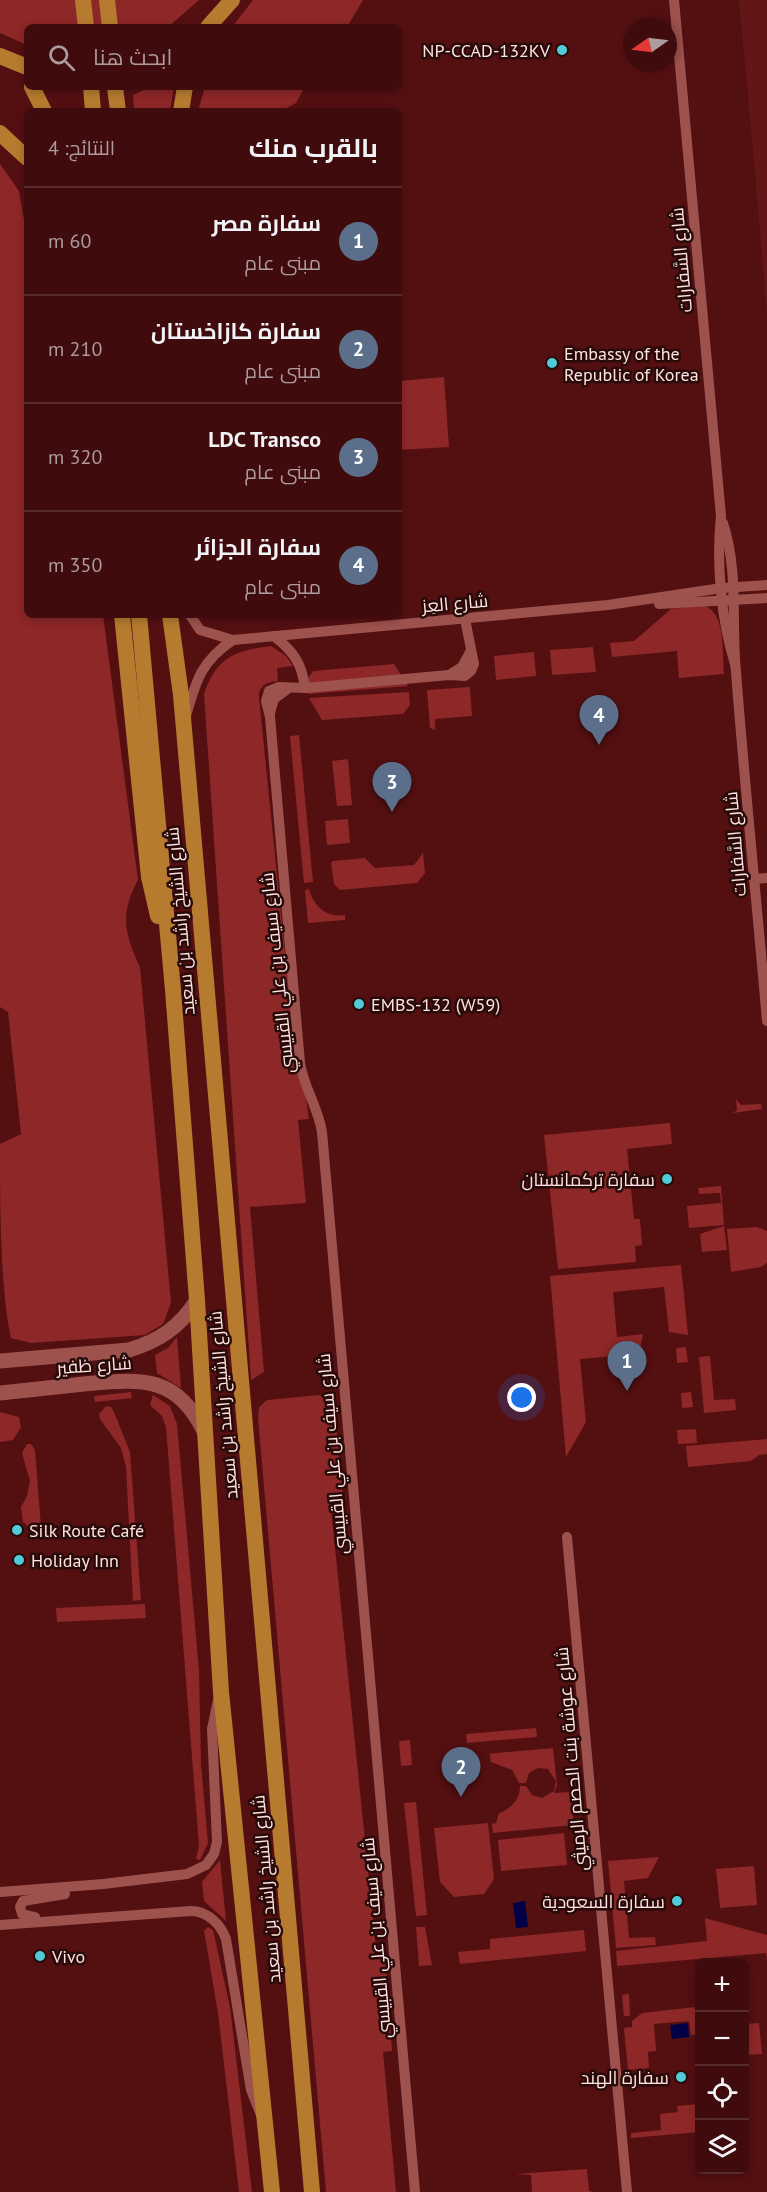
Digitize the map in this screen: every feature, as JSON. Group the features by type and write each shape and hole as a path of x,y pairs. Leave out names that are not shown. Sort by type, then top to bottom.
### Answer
{"main road":[{"path":"83,0 86,24"},
{"path":"107,0 110,24"},
{"path":"211,24 229,4"},
{"path":"218,24 229,4"},
{"path":"5,59 24,66"},
{"path":"5,59 24,75"},
{"path":"34,90 42,108"},
{"path":"91,90 93,108"},
{"path":"115,90 118,108"},
{"path":"182,108 184,90"},
{"path":"0,133 24,155"},
{"path":"122,618 149,877 174,990"},
{"name":"شارع الشيخ راشد بن سعيد","path":"139,618 174,990 221,1692 272,2192"},
{"name":"شارع الشيخ راشد بن سعيد","path":"170,618 181,695 182,728 312,2192"},
{"path":"180,618 181,695"},
{"name":"شارع ظفير","path":"0,1361 129,1350 148,1344 179,1323 196,1300"},
{"name":"شارع ظفير","path":"0,1393 135,1380 165,1388 179,1397 191,1408 205,1433"}],"street":[{"name":"شارع السَّفارات","path":"674,0 721,516 731,557 729,601 767,1021"},
{"name":"شارع العِز","path":"192,618 200,630 233,640 608,605 728,588 767,585"},
{"name":"شارع العِز","path":"608,605 767,598"},
{"name":"شارع سيف بن علي القبيسي","path":"415,2192 322,1132 318,1111 305,1082 300,1063 270,717 274,699 290,688 449,675 462,667 470,652 465,619"},
{"path":"274,636 297,657 303,671 305,687"},
{"path":"182,728 199,674 210,659 233,640"},
{"path":"754,879 767,878"},
{"name":"شارع عوشة بنت الحصم الرميثي","path":"567,1537 627,2192"},
{"path":"0,1892 103,1884 187,1874 201,1869 214,1854 217,1836 212,1729 214,1709 221,1692"},
{"path":"103,1884 83,1891 26,1899 20,1907 22,1914 28,1917 88,1911 104,1915"},
{"path":"0,1925 104,1915 197,1911 210,1917 220,1926 226,1939 251,2090 265,2121"}],"shaded area":[{"path":"0,0 199,0 171,24 24,24 24,44 0,33"},
{"path":"253,0 363,0 349,24 234,24"},
{"path":"739,0 767,0 767,314 753,150"},
{"path":"144,90 174,90 170,108 134,108 133,95"},
{"path":"204,90 303,90 296,103 287,108 199,108"},
{"path":"0,164 19,191 24,220 24,618 103,618 138,880 128,903 126,923 130,944 140,967 171,1303 163,1324 145,1335 31,1343 11,1338 7,1318 1,1243 0,1144 21,1134 8,1012 0,1007"},
{"path":"444,377 449,447 402,450 402,381"},
{"path":"703,605 711,609 720,625 724,674 679,678 677,651 612,657 610,643 634,641 671,609"},
{"path":"271,646 286,656 293,666 277,668 278,681 264,685 259,697 286,964 309,1119 298,1120 306,1203 250,1207 264,1372 251,1380 204,694 215,672 228,658 247,650"},
{"path":"593,647 596,672 552,675 550,650"},
{"path":"534,652 536,676 496,680 494,656"},
{"path":"394,664 408,686 308,694 307,680 313,671"},
{"path":"470,687 472,716 435,719 435,730 430,728 427,690"},
{"path":"409,692 410,705 403,714 322,720 309,698"},
{"path":"299,735 313,882 304,883 290,736"},
{"path":"348,759 352,805 337,806 332,761"},
{"path":"348,819 350,843 327,845 325,821"},
{"path":"423,853 425,873 417,883 340,890 334,884 331,863 333,861 365,858 375,868 414,865"},
{"path":"309,889 314,901 322,910 332,915 345,915 345,920 308,923 305,890"},
{"path":"736,1099 741,1105 761,1104 762,1109 733,1113 737,1110"},
{"path":"670,1123 672,1144 627,1149 634,1219 640,1219 642,1245 635,1246 636,1262 558,1269 544,1135"},
{"path":"721,1186 724,1225 689,1228 687,1206 721,1203 720,1193 699,1194 698,1188"},
{"path":"724,1226 727,1250 702,1252 700,1234"},
{"path":"757,1227 767,1231 767,1263 761,1267 731,1272 727,1229"},
{"path":"681,1265 688,1335 669,1332 664,1287 613,1292 617,1337 643,1334 639,1354 580,1359 586,1422 566,1457 550,1276"},
{"path":"177,1337 181,1388 157,1373 155,1355 168,1348"},
{"path":"686,1347 688,1362 677,1363 676,1348"},
{"path":"710,1356 714,1400 735,1399 736,1410 704,1413 699,1357"},
{"path":"131,1392 132,1398 95,1402 94,1396"},
{"path":"691,1392 693,1407 682,1408 681,1393"},
{"path":"153,1395 170,1406 177,1424 199,1670 201,1764 208,1843 200,1860 196,1859 199,1846 166,1427 162,1416 150,1405"},
{"path":"319,1395 334,1406 343,1497 330,1499 376,1948 384,1948 386,1962 392,2051 383,2052 396,2192 326,2192 258,1418 259,1407 267,1400"},
{"path":"106,1406 111,1407 114,1412 130,1452 141,1600 133,1601 126,1467 121,1448 100,1419 99,1414"},
{"path":"0,1412 19,1417 21,1427 13,1440 0,1442"},
{"path":"696,1429 697,1443 678,1444 677,1430"},
{"path":"767,1439 767,1454 759,1455 751,1461 688,1467 686,1446"},
{"path":"27,1444 31,1444 35,1450 42,1539 23,1522 21,1507 27,1496 30,1481 22,1453"},
{"path":"145,1604 146,1618 57,1622 56,1608"},
{"path":"536,1728 537,1737 467,1743 466,1734"},
{"path":"410,1740 412,1765 401,1766 399,1741"},
{"path":"553,1748 557,1785 554,1793 571,1792 574,1825 493,1833 492,1824 496,1823 499,1813 514,1803 520,1786 526,1786 532,1795 542,1798 554,1791 556,1781 548,1769 538,1768 529,1773 526,1783 519,1783 512,1770 491,1762 490,1754 486,1754"},
{"path":"416,1802 427,1915 416,1916 404,1803"},
{"path":"488,1823 494,1879 484,1894 454,1897 440,1882 434,1828"},
{"path":"564,1833 567,1865 501,1871 498,1840"},
{"path":"659,1857 648,1878 624,1881 629,1938 655,1937 656,1945 616,1948 608,1861"},
{"path":"220,1860 226,1921 204,1901 202,1882"},
{"path":"754,1866 757,1905 720,1908 716,1869"},
{"path":"525,1901 528,1927 516,1928 513,1903"},
{"path":"705,1918 767,1935 767,1962 766,1953 617,1966 616,1951 707,1941"},
{"path":"208,1927 213,1930 230,2007 252,2192 239,2192 218,2013 204,1931"},
{"path":"416,1927 425,1927 432,1965 419,1966"},
{"path":"584,1930 586,1951 460,1964 458,1952 490,1949 490,1939"},
{"path":"629,1994 630,2016 624,2016 622,1995"},
{"path":"695,2007 695,2035 691,2035 689,2021 654,2024 656,2051 648,2052 649,2068 628,2070 624,2028 632,2027 632,2021 642,2013"},
{"path":"688,2023 689,2037 672,2039 670,2025"},
{"path":"759,2023 762,2054 749,2055 749,2024"},
{"path":"695,2104 695,2132 631,2138 631,2133 661,2130 660,2114 678,2112 677,2106"},
{"path":"587,2169 589,2191 595,2192 532,2192 531,2175 515,2174"}],"place":[{"name":"NP-CCAD-132KV","path":"562,50"},
{"name":"Embassy of the Republic of Korea","path":"552,363"},
{"name":"سفارة الجزائر","path":"599,745"},
{"name":"LDC Transco","path":"392,812"},
{"name":"EMBS-132 (W59)","path":"359,1004"},
{"name":"سفارة تركمانستان","path":"667,1179"},
{"name":"سفارة مصر","path":"627,1391"},
{"name":"Silk Route Café","path":"17,1530"},
{"name":"Holiday Inn","path":"19,1560"},
{"name":"سفارة كازاخستان","path":"461,1797"},
{"name":"سفارة السعودية","path":"677,1901"},
{"name":"Vivo","path":"40,1956"},
{"name":"سفارة الهند","path":"681,2077"}]}
